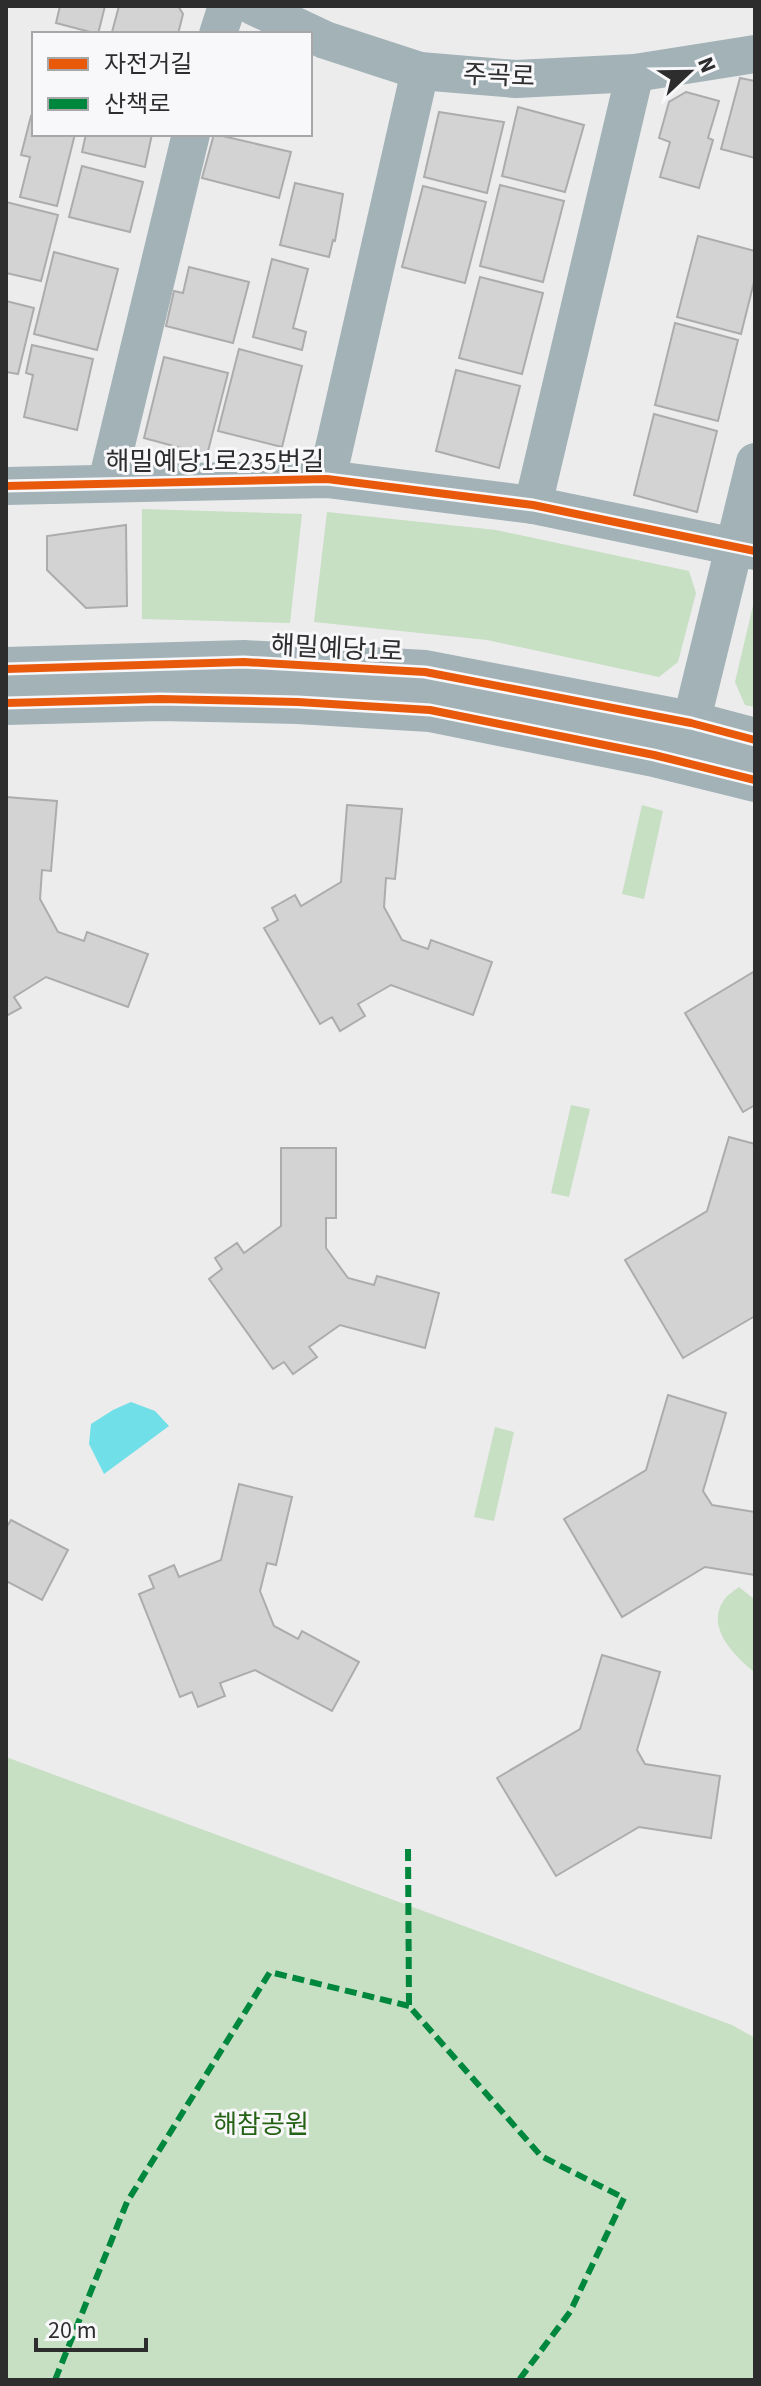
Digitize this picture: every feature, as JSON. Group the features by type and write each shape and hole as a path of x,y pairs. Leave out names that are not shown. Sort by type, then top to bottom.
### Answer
{"street":[{"path":"219,32 227,6"},
{"name":"주곡로","path":"253,6 308,32"},
{"name":"주곡로","path":"312,34 420,71 516,79 635,73 755,54"},
{"name":"해밀예당1로235번길","path":"327,479 420,71"},
{"path":"533,505 635,73"},
{"name":"해밀예당1로235번길","path":"107,482 191,136"},
{"path":"691,723 745,548 755,462"},
{"name":"해밀예당1로235번길","path":"6,486 327,479 533,505 745,548"},
{"name":"해밀예당1로","path":"6,669 244,662 425,672 691,723 755,740"},
{"path":"6,703 175,699 430,710 654,755 755,780"}],"green space":[{"path":"142,509 302,514 290,623 142,619"},
{"path":"327,512 496,530 689,571 696,593 678,662 659,677 487,640 314,622"},
{"path":"755,597 755,707 745,705 735,682"},
{"path":"642,805 663,811 644,899 622,894"},
{"path":"571,1105 590,1109 569,1197 551,1193"},
{"path":"495,1427 514,1432 494,1521 474,1517"},
{"path":"739,1587 755,1600 753,1671 730,1649 718,1620 724,1600"},
{"name":"해참공원","path":"6,1757 732,2025 755,2038 755,2380 6,2380"}],"water":[{"path":"131,1402 155,1411 169,1426 104,1474 89,1444 91,1424"}],"building":[{"path":"60,6 105,6 98,32 56,23"},
{"path":"119,6 178,6 183,14 178,32 112,32"},
{"path":"740,78 755,81 755,158 721,149"},
{"path":"686,92 719,101 708,138 713,140 699,188 660,177 670,142 659,138 669,102"},
{"path":"518,107 584,125 565,192 502,176"},
{"path":"439,112 504,122 487,193 424,177"},
{"path":"31,116 32,136 74,136 57,206 20,197 30,157 21,155"},
{"path":"86,136 152,136 145,167 82,152"},
{"path":"213,136 291,152 279,198 202,178"},
{"path":"82,166 143,182 130,232 69,217"},
{"path":"295,183 343,194 329,257 280,245"},
{"path":"500,185 564,201 543,282 480,266"},
{"path":"423,186 486,202 465,283 402,267"},
{"path":"6,202 58,215 41,281 6,273"},
{"path":"698,236 755,251 755,278 741,334 677,317"},
{"path":"54,252 118,269 97,350 34,334"},
{"path":"272,259 308,269 293,328 306,332 302,350 253,337"},
{"path":"189,267 249,282 233,343 166,326 174,291 183,293"},
{"path":"480,277 543,293 522,374 459,358"},
{"path":"6,301 34,308 18,374 6,372"},
{"path":"675,323 738,340 718,421 655,405"},
{"path":"32,345 93,359 77,430 24,417 33,375 26,373"},
{"path":"239,349 302,366 282,447 218,431"},
{"path":"164,357 228,373 207,455 144,438"},
{"path":"456,370 520,386 499,468 436,451"},
{"path":"654,414 717,431 697,512 634,495"},
{"path":"126,525 127,606 86,608 47,570 47,536"},
{"path":"6,797 57,801 51,871 42,870 40,899 58,932 84,941 87,932 148,954 128,1007 46,977 14,997 21,1008 6,1016"},
{"path":"347,805 402,809 395,879 386,878 384,907 402,940 428,949 431,940 492,962 473,1015 391,985 358,1004 365,1016 340,1031 332,1017 320,1024 264,928 278,920 272,908 295,895 301,906 341,882"},
{"path":"755,971 755,1105 743,1112 685,1013"},
{"path":"729,1137 755,1144 755,1316 683,1358 625,1260 707,1211"},
{"path":"281,1148 336,1148 336,1218 326,1218 326,1248 348,1278 374,1285 377,1276 439,1293 425,1348 340,1325 309,1347 317,1357 293,1374 284,1362 273,1369 209,1279 222,1269 215,1258 237,1243 244,1253 281,1226"},
{"path":"668,1395 726,1413 703,1491 712,1505 755,1512 755,1575 705,1567 622,1617 564,1519 646,1470"},
{"path":"239,1484 292,1497 276,1565 267,1563 260,1591 274,1626 298,1639 302,1631 359,1662 332,1711 255,1670 220,1683 225,1696 198,1707 192,1692 180,1697 139,1594 154,1588 149,1576 174,1565 179,1577 221,1560"},
{"path":"11,1520 68,1550 42,1600 6,1581 6,1528"},
{"path":"602,1655 660,1672 637,1750 645,1764 720,1776 711,1838 639,1827 556,1876 497,1778 580,1729"}],"marked path":[{"path":"408,1849 409,2006 541,2156 624,2198 570,2312 519,2380"},
{"path":"55,2380 127,2202 270,1972 409,2006"}],"cycle path":[{"path":"6,486 327,479 533,505 755,551"},
{"path":"6,669 244,662 425,672 691,723 755,740"},
{"path":"6,703 160,699 298,702 430,710 654,755 755,780"}]}
